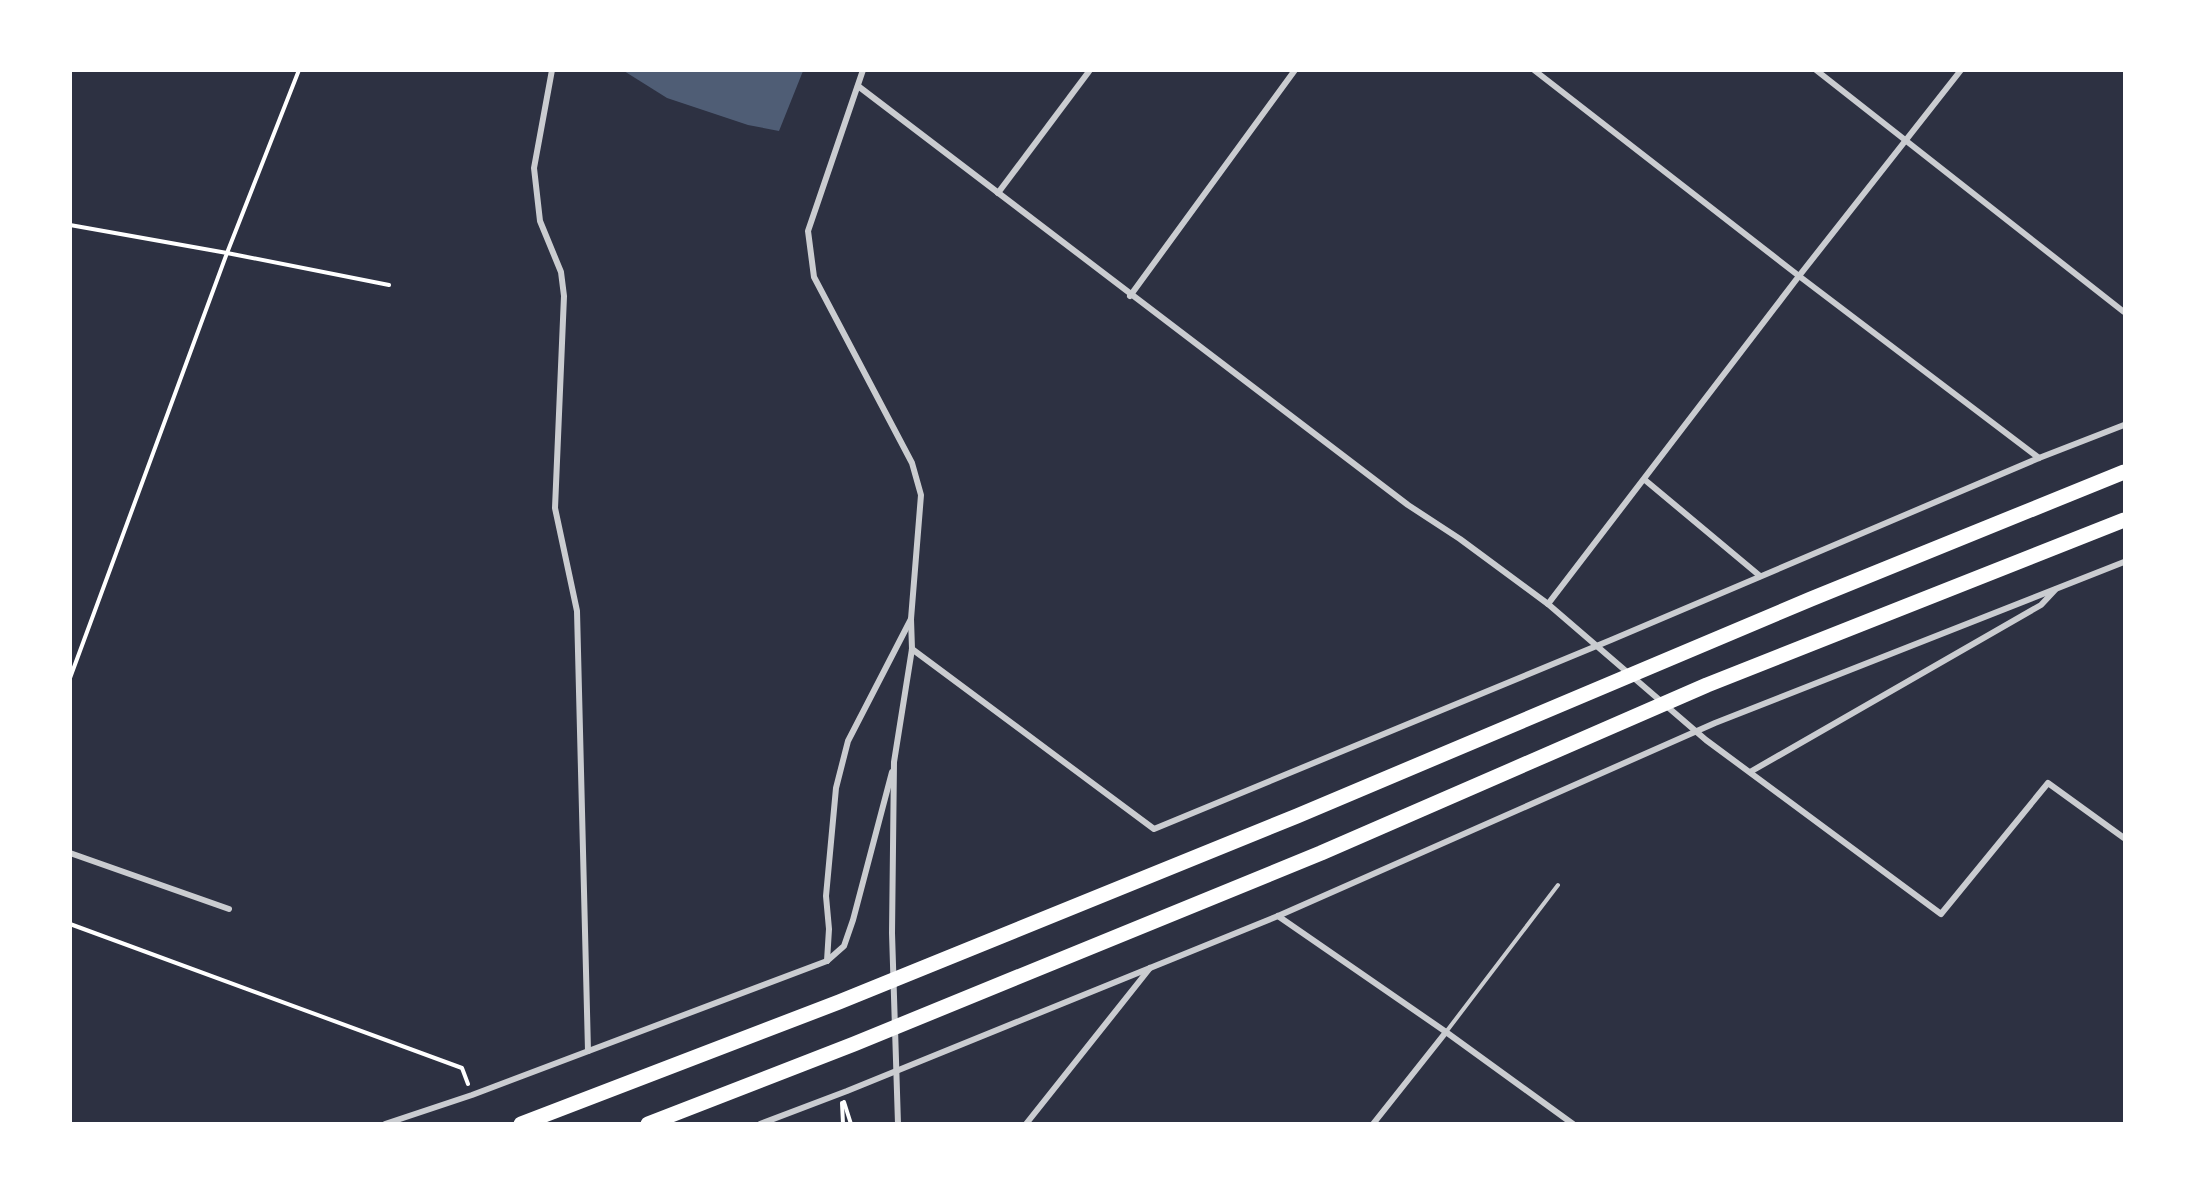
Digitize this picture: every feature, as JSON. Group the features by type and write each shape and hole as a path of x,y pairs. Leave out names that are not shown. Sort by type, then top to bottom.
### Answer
{"highway":[{"path":"521,1124 839,1002 1199,856 1800,603 2124,472"},
{"path":"648,1124 866,1040 1321,853 1707,685 2124,520"}],"street":[{"path":"552,70 534,168 540,220 561,273 564,296 555,508 577,611 588,1051"},
{"path":"385,1124 472,1095 827,961 844,946 894,762 912,649 911,619 921,495 912,463 814,278 808,231 863,70"},
{"path":"998,193 1090,70"},
{"path":"1130,296 1293,73 1284,70"},
{"path":"1534,70 1799,276 2039,458"},
{"path":"1816,70 2124,312"},
{"path":"1548,604 1799,276 1961,70"},
{"path":"858,87 1130,296 1408,505 1460,539 1548,604 1706,740 1941,914 2048,783 2124,838"},
{"path":"912,649 1154,829 2039,458 2124,425"},
{"path":"1645,480 1760,576"},
{"path":"760,1124 1278,916 1715,723 2124,562"},
{"path":"1750,772 2042,605 2057,587"},
{"path":"827,961 829,929 826,896 836,788 848,741 911,619"},
{"path":"894,762 892,933 898,1124"},
{"path":"70,853 229,909"},
{"path":"1278,916 1446,1032 1573,1124"},
{"path":"1026,1124 1150,968"},
{"path":"1374,1124 1446,1032"}],"lane":[{"path":"1446,1032 1558,885"}],"path":[{"path":"70,678 227,253 300,70"},
{"path":"70,225 389,285"},
{"path":"70,924 462,1068 472,1095"},
{"path":"842,1093 851,1124"}],"water":[{"path":"624,71 803,71 779,131 748,125 667,98"}]}
